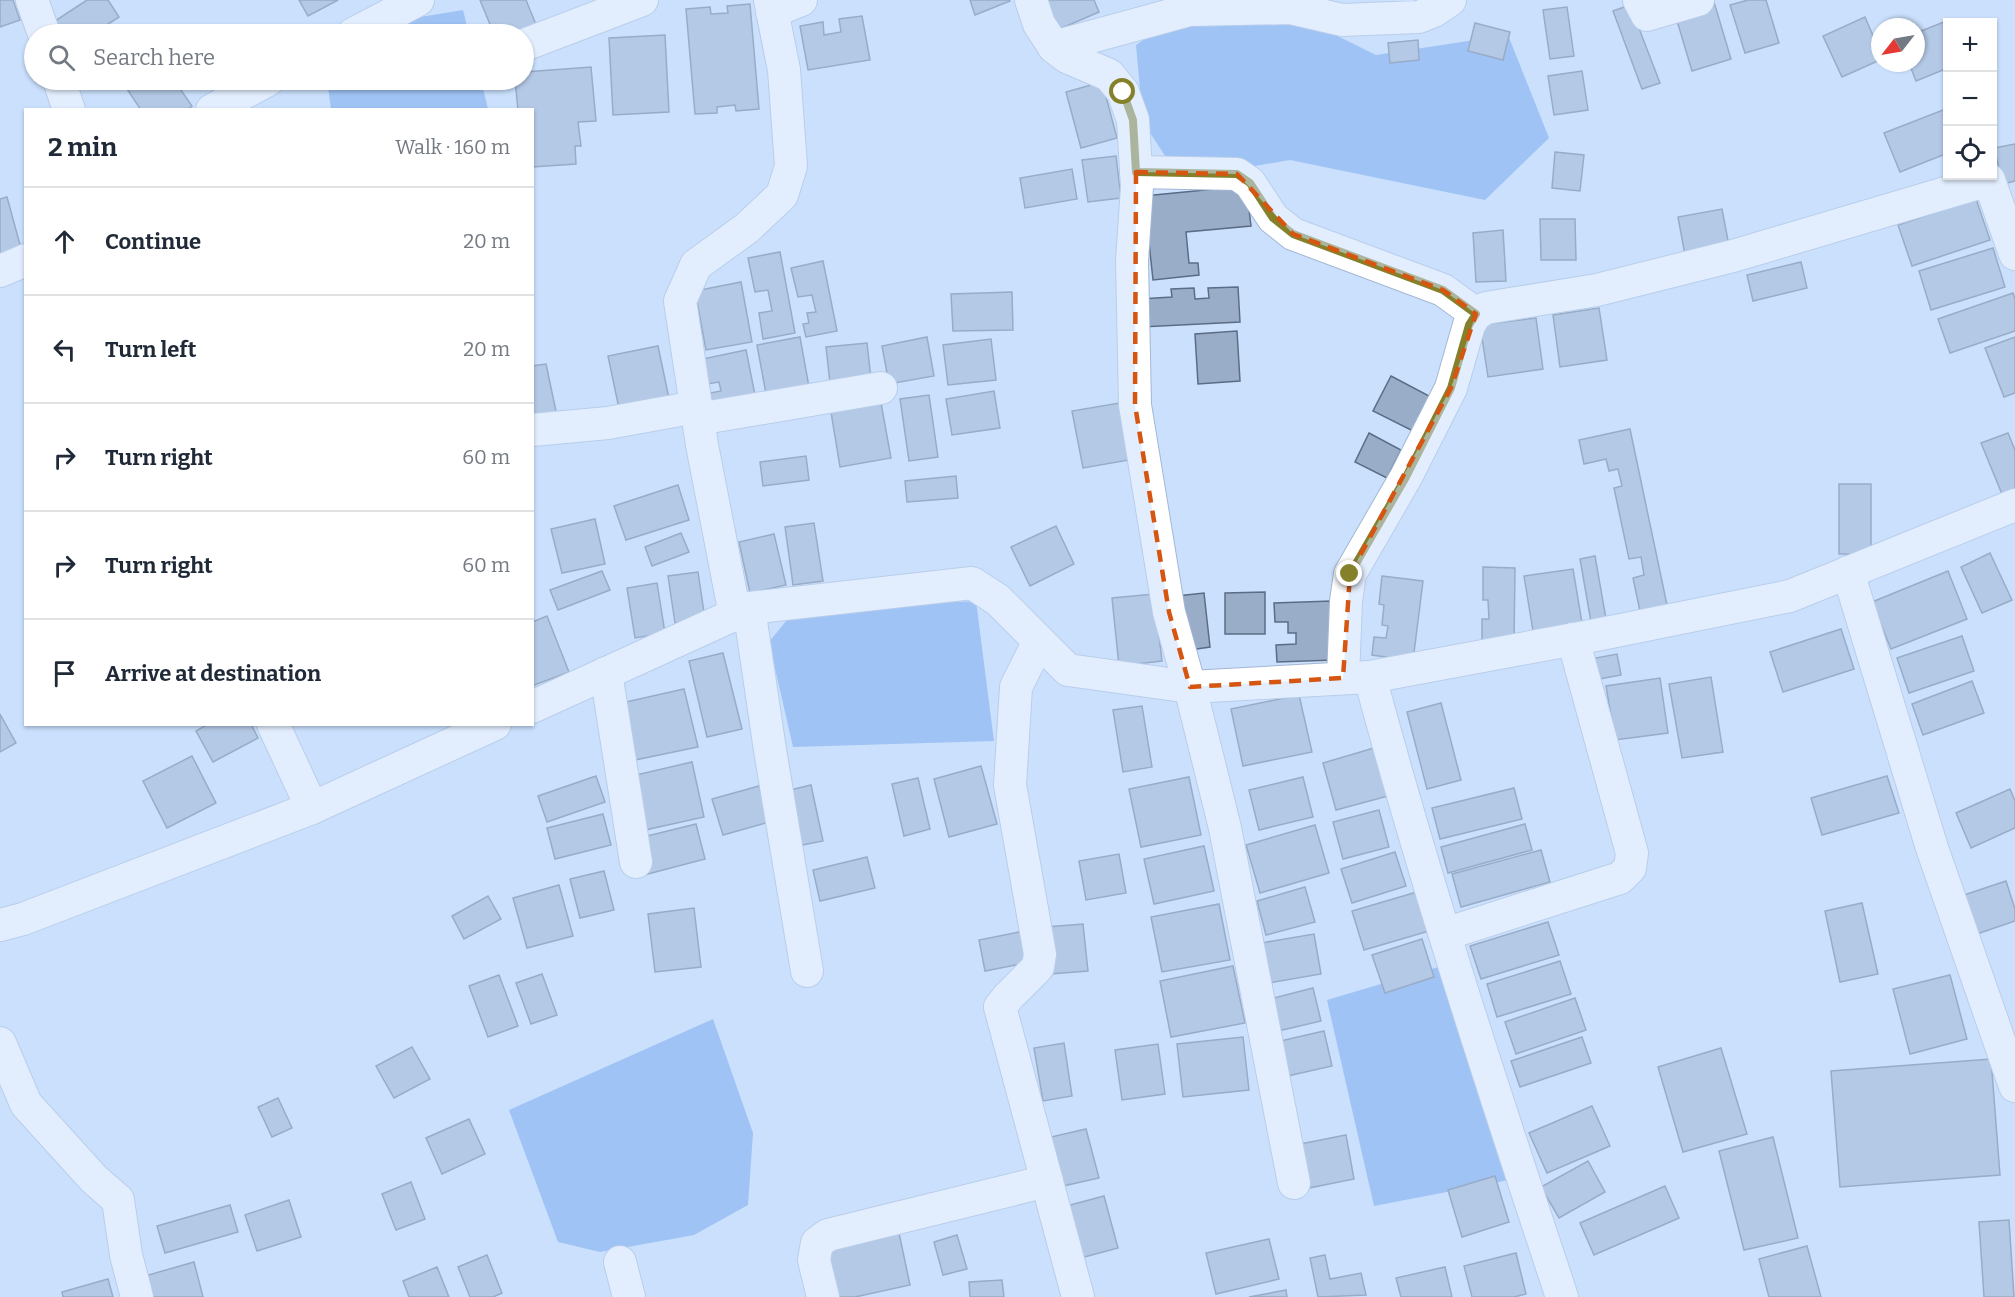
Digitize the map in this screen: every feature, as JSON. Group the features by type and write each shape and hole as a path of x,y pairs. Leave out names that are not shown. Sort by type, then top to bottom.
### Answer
{"street":[{"path":"32,0 40,24"},
{"path":"372,24 418,0"},
{"path":"534,41 642,0"},
{"path":"801,0 771,6 784,70 791,166 782,195 747,228 696,265 680,301 697,413 742,611 770,750 807,972"},
{"path":"1030,0 1039,24 1054,47 1066,57 1109,75 1123,92 1133,120 1137,187 1132,261 1135,405 1169,612 1225,828 1294,1183"},
{"path":"1054,47 1189,10 1290,8 1341,20 1419,17 1434,11 1450,0"},
{"path":"1639,0 1647,15 1698,0"},
{"path":"62,90 68,108"},
{"path":"216,108 249,90"},
{"path":"1136,172 1237,174 1250,183 1273,218 1293,234 1443,290 1476,314"},
{"path":"1562,1297 1493,1089 1403,801 1357,677 1346,601 1350,574 1406,477 1451,388 1469,325 1476,314 1486,308 1597,290 1733,256 1981,180"},
{"path":"1989,180 2015,254"},
{"path":"0,271 24,261"},
{"path":"534,430 697,413 881,388"},
{"path":"534,706 742,611 972,583 998,600 1068,670 1190,687 1357,677 1573,639 1790,596 2015,505"},
{"path":"1848,572 1932,848 2015,1086"},
{"path":"1445,934 1620,878 1630,868 1632,853 1573,639"},
{"path":"1039,642 1016,687 1010,785 1040,954 1038,967 1000,1007 1078,1297"},
{"path":"606,674 636,862"},
{"path":"274,726 312,808"},
{"path":"0,925 24,919 312,808 491,726"},
{"path":"0,1043 26,1104 94,1179 118,1200 126,1255 137,1297"},
{"path":"823,1297 814,1260 817,1243 828,1234 1047,1181"},
{"path":"620,1262 629,1297"}],"highlighted area":[{"path":"1136,172 1237,174 1293,234 1443,290 1476,314 1451,388 1350,574 1343,678 1190,687 1169,612 1135,405"}],"water":[{"path":"463,10 466,24 402,24 408,19"},
{"path":"1291,13 1376,55 1508,35 1549,138 1485,200 1290,160 1180,179 1143,122 1136,45 1176,18"},
{"path":"328,90 483,90 488,108 331,108"},
{"path":"976,601 994,741 793,747 769,642 795,610"},
{"path":"1445,965 1509,1180 1374,1206 1327,1000"},
{"path":"713,1019 753,1133 748,1205 694,1235 600,1252 558,1242 509,1110"}],"building":[{"path":"0,0 13,0 20,20 0,27"},
{"path":"87,0 108,0 119,17 108,24 57,24 55,21"},
{"path":"299,0 338,0 308,16"},
{"path":"480,0 526,0 537,27 534,28 534,24 490,24"},
{"path":"970,0 1009,0 1010,1 975,15"},
{"path":"1041,0 1094,0 1099,12 1055,31"},
{"path":"1748,0 1766,0 1779,43 1745,53 1730,5"},
{"path":"1714,2 1731,59 1692,71 1675,14"},
{"path":"750,4 759,109 736,111 735,105 717,107 717,113 695,114 686,9 710,7 711,14 728,13 727,6"},
{"path":"1630,5 1660,83 1642,89 1613,11"},
{"path":"1567,7 1574,56 1550,59 1543,10"},
{"path":"862,16 870,60 808,70 800,26 823,22 824,35 841,32 839,19"},
{"path":"1865,17 1871,31 1871,64 1842,77 1823,36"},
{"path":"1943,22 1943,70 1916,81 1912,72 1925,72 1925,29"},
{"path":"1475,23 1510,32 1503,60 1468,51"},
{"path":"665,35 669,112 613,115 609,38"},
{"path":"1418,40 1419,60 1390,63 1388,43"},
{"path":"591,67 596,121 578,122 581,146 575,146 576,164 534,167 534,108 518,108 516,90 534,90 534,71"},
{"path":"1582,71 1588,110 1554,115 1548,76"},
{"path":"1102,82 1117,138 1081,148 1066,92"},
{"path":"128,90 181,90 192,106 190,108 140,108"},
{"path":"1943,110 1943,155 1900,172 1884,133"},
{"path":"2015,144 2015,181 2003,184 1997,160 1997,147"},
{"path":"1555,152 1584,155 1580,191 1552,188"},
{"path":"1116,156 1121,198 1088,202 1082,160"},
{"path":"1072,169 1077,199 1025,208 1020,178"},
{"path":"1246,186 1251,226 1186,232 1189,263 1198,263 1199,275 1153,280 1144,196"},
{"path":"7,197 22,252 0,258 0,199"},
{"path":"1976,199 1990,240 1912,266 1898,225"},
{"path":"1722,209 1729,246 1685,255 1678,217"},
{"path":"1540,219 1575,219 1576,260 1541,260"},
{"path":"1503,230 1506,281 1476,282 1473,233"},
{"path":"1993,248 2005,287 1931,310 1919,271"},
{"path":"780,252 795,333 763,339 759,313 772,311 768,290 755,292 748,258"},
{"path":"823,261 837,331 806,337 803,324 809,323 807,313 816,312 812,295 798,297 791,268"},
{"path":"1801,262 1807,288 1753,301 1747,275"},
{"path":"741,282 752,342 706,350 695,291"},
{"path":"1238,287 1240,322 1141,327 1140,299 1172,297 1171,289 1194,288 1195,299 1209,298 1208,288"},
{"path":"1012,292 1013,330 953,331 951,294"},
{"path":"2013,293 2015,331 1950,353 1938,319"},
{"path":"1599,308 1607,360 1560,367 1553,315"},
{"path":"1536,318 1543,369 1488,377 1480,325"},
{"path":"1237,331 1240,381 1198,384 1195,334"},
{"path":"800,337 809,387 766,394 757,345"},
{"path":"927,337 934,376 889,384 882,346"},
{"path":"2015,337 2015,393 2004,397 1985,348"},
{"path":"991,339 996,380 948,385 943,345"},
{"path":"867,343 872,388 831,392 826,347"},
{"path":"658,346 671,408 621,418 608,356"},
{"path":"746,350 755,395 707,405 705,394 721,391 719,382 707,384 698,360"},
{"path":"546,364 557,416 534,421 534,366"},
{"path":"1391,376 1431,397 1413,431 1373,411"},
{"path":"994,391 1000,428 952,435 946,399"},
{"path":"929,395 938,457 909,461 900,399"},
{"path":"1125,402 1135,459 1083,468 1072,411"},
{"path":"881,403 891,458 840,467 831,412"},
{"path":"1630,429 1667,605 1640,611 1633,578 1644,575 1641,557 1629,559 1614,488 1622,486 1618,469 1609,471 1606,459 1584,464 1579,440"},
{"path":"1369,433 1401,450 1387,478 1355,462"},
{"path":"2008,433 2015,450 2015,489 2002,494 1981,443"},
{"path":"806,456 809,480 763,486 760,462"},
{"path":"956,476 958,498 907,502 905,481"},
{"path":"1839,484 1871,484 1871,554 1839,554"},
{"path":"678,485 689,520 626,540 614,506"},
{"path":"595,519 605,564 562,573 551,529"},
{"path":"814,523 823,581 793,585 785,527"},
{"path":"1056,526 1074,564 1030,586 1011,547"},
{"path":"681,533 689,552 652,566 645,547"},
{"path":"774,534 786,585 750,593 739,542"},
{"path":"1990,553 2012,600 1982,613 1961,567"},
{"path":"1595,556 1606,619 1591,622 1580,559"},
{"path":"1483,567 1515,568 1514,645 1482,645 1482,619 1489,619 1488,600 1483,600"},
{"path":"1573,569 1583,629 1534,637 1524,576"},
{"path":"602,571 610,590 558,610 550,590"},
{"path":"1948,571 1967,619 1891,649 1872,602"},
{"path":"698,572 705,619 675,623 668,576"},
{"path":"1382,576 1423,581 1413,661 1372,655 1374,637 1386,638 1388,626 1382,625 1384,605 1379,604"},
{"path":"657,583 665,633 635,638 627,588"},
{"path":"1265,592 1265,634 1225,634 1225,593"},
{"path":"1204,593 1210,647 1183,651 1177,596"},
{"path":"1154,594 1162,661 1119,666 1112,598"},
{"path":"1331,601 1334,660 1277,662 1276,645 1296,644 1296,633 1288,633 1288,622 1275,622 1274,603"},
{"path":"547,616 569,672 534,685 534,621"},
{"path":"1841,629 1854,669 1783,692 1770,652"},
{"path":"1962,636 1974,671 1909,693 1897,658"},
{"path":"723,653 742,729 707,737 689,661"},
{"path":"1617,654 1621,675 1589,681 1585,660"},
{"path":"1711,677 1723,752 1682,758 1669,684"},
{"path":"1660,678 1668,733 1615,740 1606,686"},
{"path":"1972,681 1984,713 1923,735 1912,704"},
{"path":"684,689 698,747 630,761 617,704"},
{"path":"1299,695 1312,752 1243,766 1231,709"},
{"path":"1441,703 1461,780 1427,789 1407,712"},
{"path":"1142,706 1152,767 1123,772 1113,710"},
{"path":"0,714 16,743 0,752"},
{"path":"205,726 252,726 258,738 213,762 196,731"},
{"path":"1374,748 1388,796 1336,810 1323,763"},
{"path":"192,756 216,803 167,828 143,781"},
{"path":"692,762 704,817 636,832 623,778"},
{"path":"981,766 997,824 949,837 934,779"},
{"path":"596,776 605,802 547,822 538,796"},
{"path":"1887,776 1899,813 1822,835 1811,798"},
{"path":"1189,777 1201,835 1141,847 1129,789"},
{"path":"1303,777 1313,817 1259,830 1249,790"},
{"path":"918,778 930,829 904,836 892,784"},
{"path":"811,785 823,841 797,846 786,791"},
{"path":"759,786 769,822 723,835 712,799"},
{"path":"1514,788 1522,819 1440,839 1432,808"},
{"path":"2010,789 2015,801 2015,828 1971,848 1956,813"},
{"path":"1379,810 1389,847 1343,859 1333,822"},
{"path":"603,814 611,845 555,859 547,828"},
{"path":"696,824 705,859 644,875 635,839"},
{"path":"1525,824 1532,850 1448,873 1441,847"},
{"path":"1315,825 1329,873 1260,893 1246,845"},
{"path":"1204,846 1214,891 1154,904 1144,859"},
{"path":"1541,850 1550,882 1461,907 1452,874"},
{"path":"1395,852 1406,886 1352,903 1341,869"},
{"path":"1119,854 1126,893 1086,900 1079,861"},
{"path":"867,857 875,888 820,901 813,870"},
{"path":"604,871 614,910 580,918 570,879"},
{"path":"2006,881 2015,909 2015,921 1977,934 1964,895"},
{"path":"559,885 573,936 527,948 513,898"},
{"path":"1305,887 1315,922 1266,935 1257,901"},
{"path":"1417,892 1429,931 1364,950 1352,911"},
{"path":"488,896 501,919 464,939 452,916"},
{"path":"1862,903 1878,974 1840,982 1825,911"},
{"path":"1219,904 1230,960 1162,972 1151,917"},
{"path":"694,908 701,967 655,972 648,914"},
{"path":"1548,922 1559,955 1481,979 1470,946"},
{"path":"1083,924 1088,971 1050,974 1046,927"},
{"path":"1024,931 1031,962 985,971 979,940"},
{"path":"1314,934 1321,974 1268,983 1261,943"},
{"path":"1422,939 1434,977 1385,993 1372,955"},
{"path":"1560,961 1571,994 1497,1017 1487,984"},
{"path":"1233,966 1245,1023 1171,1037 1160,981"},
{"path":"542,974 557,1015 531,1024 516,983"},
{"path":"499,975 518,1026 488,1037 469,986"},
{"path":"1950,975 1967,1039 1910,1054 1893,989"},
{"path":"1313,988 1321,1021 1278,1031 1270,999"},
{"path":"1575,998 1586,1030 1516,1054 1505,1022"},
{"path":"1324,1031 1332,1066 1283,1077 1276,1042"},
{"path":"1243,1037 1249,1090 1183,1097 1177,1044"},
{"path":"1582,1037 1591,1063 1520,1087 1511,1061"},
{"path":"1064,1043 1072,1096 1043,1101 1034,1048"},
{"path":"1158,1044 1165,1094 1122,1100 1115,1050"},
{"path":"412,1047 430,1079 394,1098 376,1066"},
{"path":"1721,1048 1747,1134 1683,1152 1658,1067"},
{"path":"1991,1059 2000,1175 1840,1187 1831,1071"},
{"path":"278,1098 292,1128 272,1137 258,1107"},
{"path":"1592,1106 1610,1146 1547,1173 1529,1133"},
{"path":"469,1119 485,1154 442,1174 426,1138"},
{"path":"1086,1129 1099,1178 1063,1186 1051,1137"},
{"path":"1346,1135 1354,1179 1304,1189 1295,1145"},
{"path":"1773,1137 1798,1238 1744,1250 1719,1151"},
{"path":"1588,1161 1605,1192 1559,1218 1541,1187"},
{"path":"1495,1176 1509,1222 1462,1237 1448,1190"},
{"path":"411,1182 425,1219 396,1230 382,1194"},
{"path":"1665,1186 1679,1218 1594,1255 1580,1223"},
{"path":"1104,1196 1118,1248 1073,1260 1059,1208"},
{"path":"289,1200 301,1237 257,1251 245,1215"},
{"path":"230,1205 238,1232 165,1253 157,1226"},
{"path":"2009,1220 2014,1297 1984,1297 1979,1222"},
{"path":"899,1233 910,1285 855,1297 838,1297 827,1249"},
{"path":"957,1235 967,1269 943,1275 934,1242"},
{"path":"1269,1239 1279,1279 1216,1294 1206,1253"},
{"path":"1807,1246 1821,1297 1769,1297 1759,1259"},
{"path":"1516,1253 1526,1294 1514,1297 1472,1297 1464,1266"},
{"path":"487,1255 502,1293 493,1297 470,1297 458,1267"},
{"path":"1325,1255 1330,1279 1361,1273 1366,1295 1318,1297 1310,1258"},
{"path":"194,1262 203,1297 151,1297 145,1276"},
{"path":"437,1267 449,1297 409,1297 403,1281"},
{"path":"1445,1267 1452,1297 1401,1297 1396,1278"},
{"path":"108,1279 113,1297 63,1297 62,1292"},
{"path":"1002,1280 1004,1297 970,1297 969,1282"},
{"path":"1286,1290 1287,1297 1249,1297"}],"route":[{"path":"1123,92 1133,120 1136,172 1237,174 1250,183 1273,218 1293,234 1443,290 1476,314 1469,325 1451,388 1406,477 1350,574"}]}
